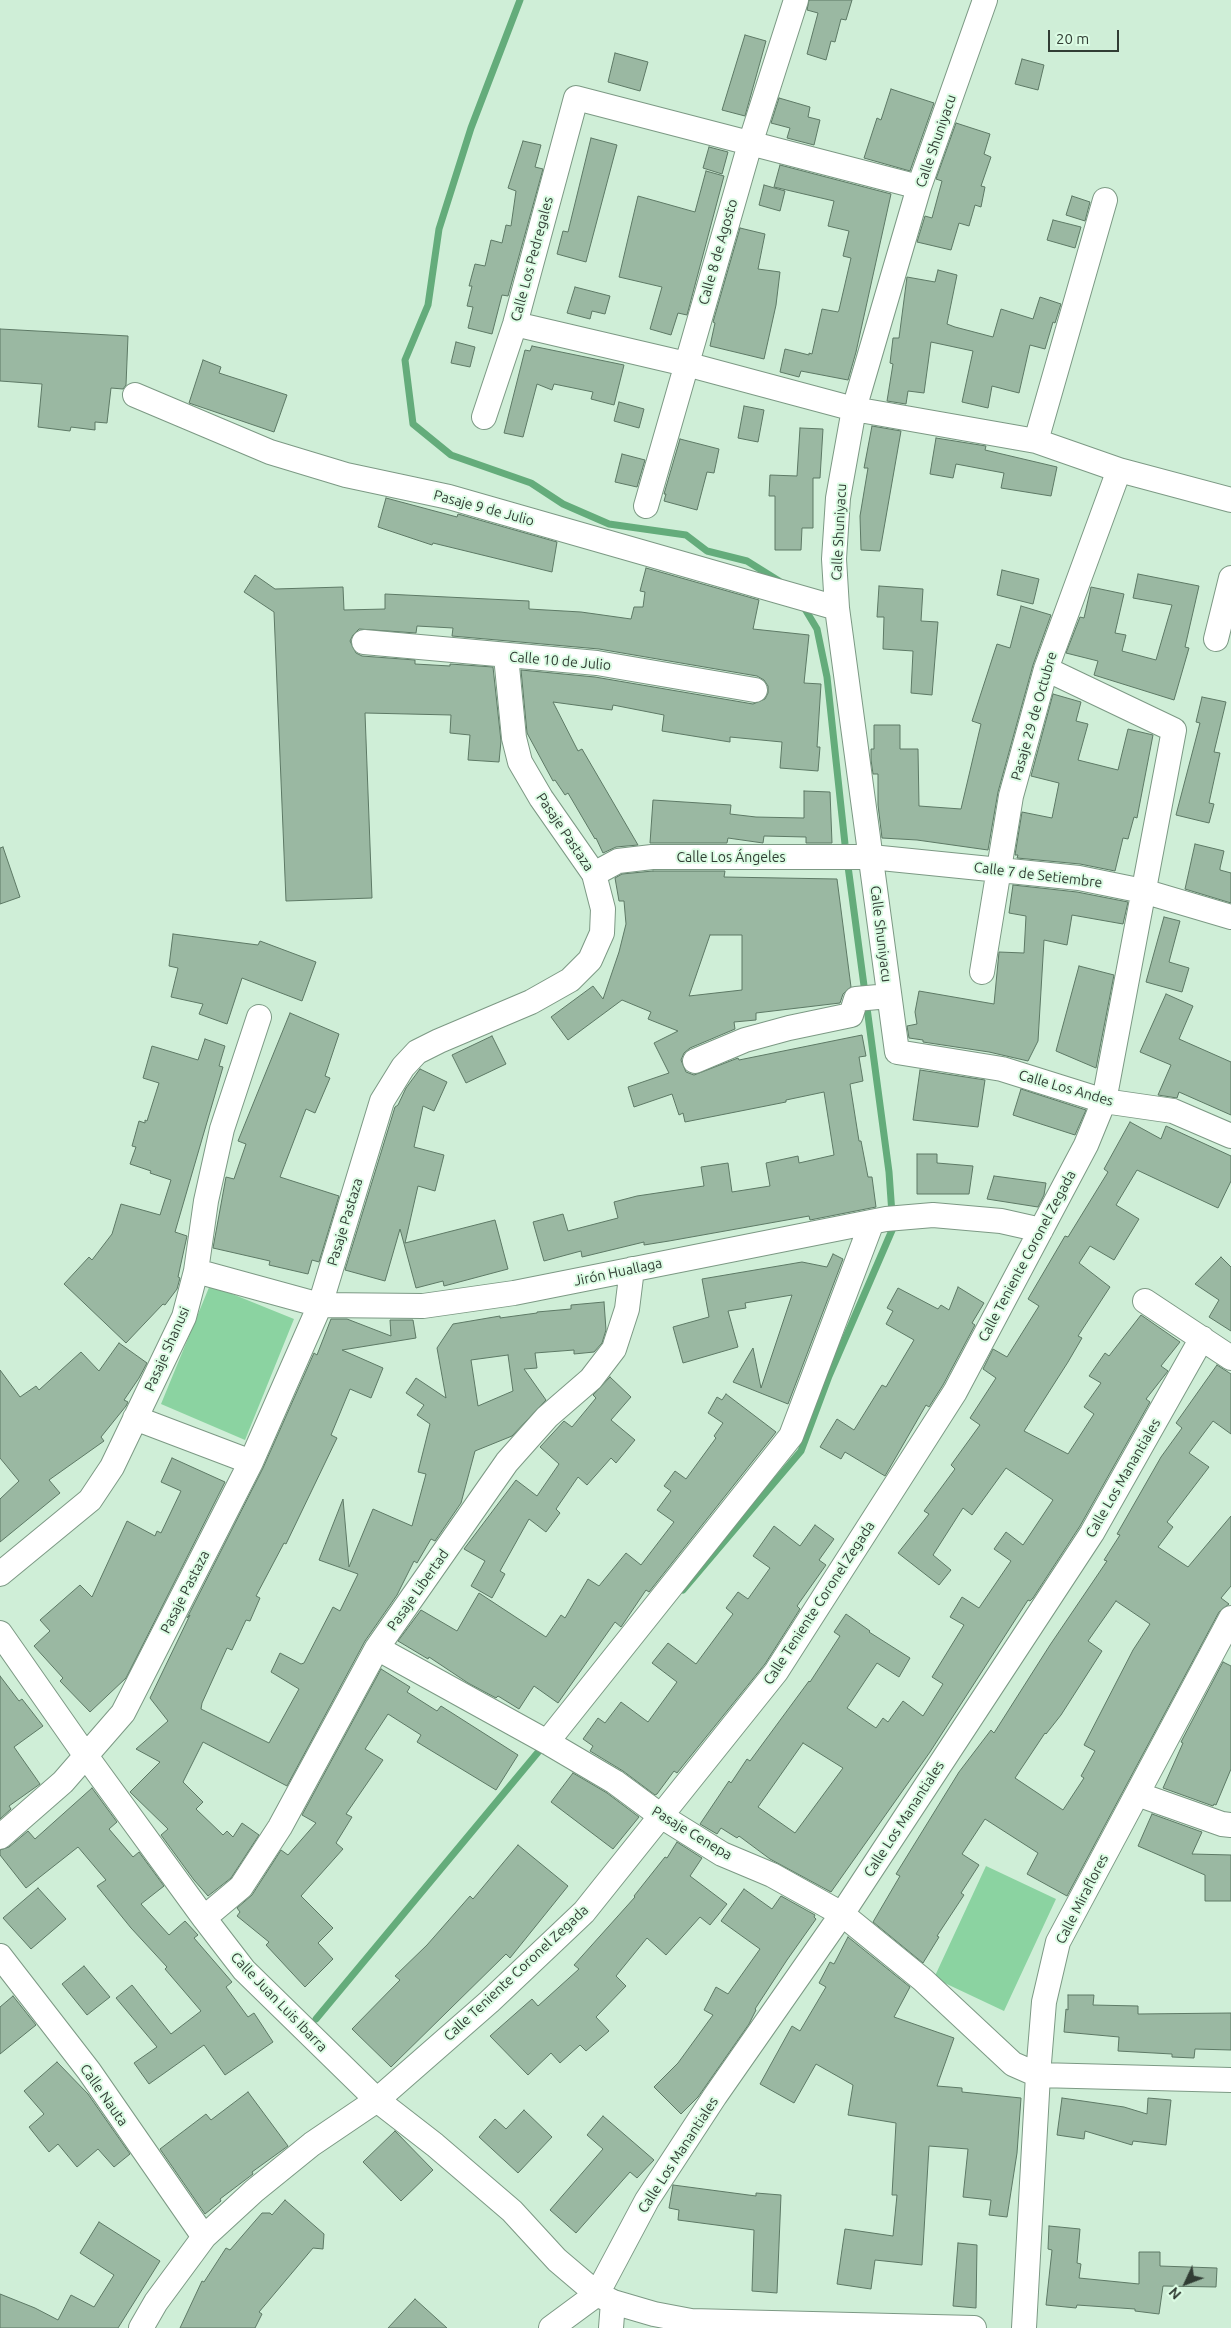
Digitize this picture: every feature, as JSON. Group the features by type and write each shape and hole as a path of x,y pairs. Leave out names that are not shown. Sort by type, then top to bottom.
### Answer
{"street":[{"name":"Calle 8 de Agosto","path":"646,506 750,144 796,0"},
{"name":"Calle Shuniyacu","path":"897,1052 837,608 834,559 838,498 854,409 919,187 985,0"},
{"name":"Calle Los Pedregales","path":"484,417 515,324 576,98 750,144"},
{"path":"750,144 919,187"},
{"path":"1036,441 1105,200"},
{"path":"515,324 686,364 854,409 1036,441 1119,470 1231,500"},
{"name":"Pasaje 9 de Julio","path":"135,395 270,452 346,475 449,497 837,608"},
{"name":"Pasaje 29 de Octubre","path":"982,972 1011,796 1046,669 1119,470"},
{"path":"1216,639 1231,578"},
{"name":"Calle 10 de Julio","path":"364,642 597,663 755,690"},
{"name":"Pasaje Pastaza","path":"0,1837 63,1782 123,1713 251,1462 320,1305 382,1101 403,1067 417,1052 532,1002 570,980 590,960 602,933 603,909 594,874 541,798 520,762 514,738 506,656"},
{"name":"Calle Teniente Coronel Zegada","path":"141,2328 156,2302 204,2237 254,2191 312,2144 377,2100 489,2002 584,1912 776,1672 955,1392 1086,1145 1104,1101 1174,730 1046,669"},
{"name":"Calle Los Ángeles","path":"594,874 618,861 652,857 871,857"},
{"name":"Calle 7 de Setiembre","path":"871,857 1080,878 1143,891 1231,917"},
{"path":"695,1061 745,1040 851,1015 856,999 889,996"},
{"name":"Pasaje Shanusi","path":"0,1574 90,1500 112,1467 184,1317 196,1272 206,1201 222,1129 260,1017"},
{"name":"Calle Los Andes","path":"897,1052 1002,1069 1104,1101 1173,1111 1231,1136"},
{"name":"Jirón Huallaga","path":"196,1272 320,1305 422,1306 514,1293 632,1268 886,1220 934,1214 1001,1221 1041,1230"},
{"path":"547,1742 790,1436 886,1220"},
{"name":"Pasaje Libertad","path":"204,1918 241,1887 280,1827 377,1648 507,1462 547,1417 591,1379 614,1349 627,1309 632,1268"},
{"path":"1145,1301 1231,1358"},
{"name":"Calle Los Manantiales","path":"605,2298 647,2200 715,2096 842,1914 1092,1533 1202,1338"},
{"path":"135,1418 251,1462"},
{"name":"Calle Miraflores","path":"1024,2328 1038,2075 1044,2002 1058,1942 1231,1618"},
{"name":"Calle Juan Luis Ibarra","path":"0,1633 86,1756 244,1970 377,2100 435,2145 512,2211 557,2260 605,2298"},
{"name":"Pasaje Cenepa","path":"377,1648 615,1782 661,1816 722,1854 772,1875 842,1914 923,1980 1013,2064 1038,2075"},
{"path":"1137,1794 1231,1826"},
{"name":"Calle Nauta","path":"0,1956 89,2072 204,2237"},
{"path":"1038,2075 1231,2080"},
{"path":"605,2298 611,2328"},
{"path":"552,2328 605,2298 654,2314 690,2320 974,2328"}],"green space":[{"path":"210,1285 294,1319 245,1440 161,1404"},
{"path":"986,1866 1056,1899 1004,2011 934,1978"}],"building":[{"path":"809,0 852,0 846,20 841,19 835,42 831,41 826,60 807,54 818,13 807,10"},
{"path":"745,35 766,41 745,116 722,110"},
{"path":"615,53 648,62 640,91 608,82"},
{"path":"1022,59 1044,65 1038,90 1015,84"},
{"path":"891,89 934,103 910,171 864,158 877,118 881,120"},
{"path":"779,98 810,107 808,117 820,120 814,145 787,138 790,128 771,123"},
{"path":"956,123 990,134 984,154 991,157 981,186 985,187 981,207 975,205 969,226 959,223 951,250 917,242 925,216 932,218 942,181 936,179"},
{"path":"591,138 617,145 586,262 557,254 563,231 568,232"},
{"path":"523,141 541,145 535,167 543,169 508,296 502,295 492,334 468,328 473,307 467,306 472,286 469,286 475,264 485,266 491,240 502,243 506,225 511,226 516,191 508,188"},
{"path":"709,147 728,152 722,174 703,168"},
{"path":"780,165 891,194 848,380 801,371 799,377 780,372 785,349 809,355 809,353 812,354 822,309 838,312 839,310 851,258 843,256 849,231 828,226 834,201 774,187"},
{"path":"706,171 724,176 687,315 678,313 671,335 650,329 662,287 619,277 638,196 695,212"},
{"path":"764,185 785,191 780,211 759,205"},
{"path":"1072,196 1090,202 1085,221 1066,215"},
{"path":"1053,220 1081,227 1075,248 1047,240"},
{"path":"740,228 765,234 758,269 780,272 776,305 764,359 710,346 715,323 713,322"},
{"path":"938,270 957,275 947,324 955,327 993,337 1001,309 1033,319 1040,297 1061,304 1055,323 1053,322 1045,349 1030,345 1019,393 992,386 988,408 962,402 973,351 931,342 924,393 908,391 906,404 887,401 893,364 890,363 893,338 899,338 907,277 935,282"},
{"path":"575,287 610,296 605,314 592,311 590,319 567,313"},
{"path":"0,329 128,336 126,385 123,389 111,388 107,423 95,422 95,430 71,427 70,431 38,427 42,384 0,381"},
{"path":"456,342 475,347 470,367 451,363"},
{"path":"532,346 624,365 614,405 591,399 593,392 554,384 552,390 537,384 523,437 504,433 525,350 530,351"},
{"path":"203,360 221,367 219,373 287,395 274,432 189,403"},
{"path":"619,402 644,409 639,428 614,421"},
{"path":"744,406 764,410 758,442 738,438"},
{"path":"872,426 901,431 880,551 861,550 860,516 868,468 864,468"},
{"path":"800,428 823,429 820,478 813,478 813,528 802,528 801,550 775,550 775,496 769,496 770,475 797,476"},
{"path":"936,438 986,446 985,450 1057,467 1051,496 1001,488 1004,473 956,464 953,478 930,474"},
{"path":"680,439 719,449 714,473 707,472 697,510 664,501 666,494 664,494"},
{"path":"622,454 645,460 637,487 615,482"},
{"path":"386,498 457,517 458,514 557,542 552,572 433,543 432,545 378,527"},
{"path":"646,568 759,600 753,629 809,635 804,683 821,684 817,747 820,747 818,771 780,768 782,742 730,737 730,742 662,731 664,715 613,705 612,710 553,702 578,751 582,749 638,845 616,847 603,853 596,838 568,793 565,795 555,780 553,781 527,733 521,670 595,677 753,704 765,699 768,693 768,686 764,680 757,676 599,649 452,636 453,628 417,626 416,633 359,629 350,641 356,653 362,656 415,660 415,664 493,667 501,741 499,762 468,760 470,735 450,733 451,715 365,713 372,898 286,901 274,612 244,592 255,575 275,589 343,587 344,610 385,609 385,594 529,601 529,609 581,612 631,619 634,607 643,607 645,592 640,591"},
{"path":"1002,570 1039,579 1033,604 997,595"},
{"path":"1138,574 1199,586 1185,647 1189,648 1174,700 1094,675 1098,661 1066,653 1080,617 1084,618 1091,587 1124,594 1115,633 1126,635 1122,651 1156,660 1172,605 1133,598"},
{"path":"879,586 923,589 921,621 938,622 932,695 911,693 913,651 883,649 884,617 877,617"},
{"path":"1021,606 1051,615 1033,665 998,792 988,850 917,840 882,838 878,805 878,774 873,774 871,760 871,749 874,749 874,725 900,725 900,749 918,749 919,806 961,809 981,724 972,721 997,644 1010,648"},
{"path":"1053,694 1081,702 1076,721 1088,724 1078,760 1118,770 1128,729 1153,735 1137,818 1134,817 1128,839 1123,838 1115,871 1080,864 1017,858 1018,855 1015,855 1022,812 1052,818 1059,783 1031,776"},
{"path":"1202,697 1226,702 1214,752 1220,753 1209,803 1214,804 1209,823 1176,815 1200,723 1196,722"},
{"path":"804,791 830,792 832,843 806,843 806,837 764,836 763,843 728,838 727,843 650,843 653,800 731,805 730,814 756,817 804,818"},
{"path":"1195,844 1224,851 1220,870 1231,873 1231,903 1185,889"},
{"path":"3,847 20,897 0,904 0,848"},
{"path":"653,871 725,871 724,877 837,879 851,987 843,994 840,1003 756,1013 756,1020 734,1022 735,1029 690,1048 684,1053 681,1060 686,1072 694,1075 738,1058 739,1060 862,1035 866,1056 859,1057 863,1081 850,1084 859,1141 861,1141 868,1177 872,1177 876,1207 810,1220 809,1216 644,1245 644,1242 582,1257 581,1251 544,1261 533,1222 563,1214 568,1231 618,1218 614,1202 637,1196 704,1186 701,1167 728,1163 732,1192 770,1186 766,1163 798,1156 799,1163 834,1155 824,1092 786,1100 786,1102 685,1122 683,1113 679,1115 672,1094 634,1107 628,1087 669,1073 654,1043 678,1031 648,1019 651,1012 622,1000 568,1040 551,1017 593,986 603,999 619,952 626,924 624,901 619,901 615,878 622,874","holes":["710,935 742,935 742,990 689,996"]},
{"path":"1013,885 1077,892 1128,902 1123,924 1072,915 1067,945 1044,940 1038,1041 1028,1061 909,1038 907,1026 917,1024 915,1012 919,991 994,1004 999,952 1024,953 1026,916 1009,913"},
{"path":"1164,917 1180,921 1169,962 1189,968 1182,992 1146,982"},
{"path":"173,934 258,945 260,941 316,962 302,1001 242,978 227,1024 199,1014 203,1004 171,997 178,968 169,966"},
{"path":"1079,966 1114,975 1096,1068 1056,1051"},
{"path":"1166,994 1193,1006 1179,1039 1231,1062 1231,1115 1179,1092 1177,1098 1158,1095 1171,1065 1140,1052"},
{"path":"290,1013 339,1034 325,1076 330,1078 315,1113 306,1109 280,1177 339,1196 319,1262 312,1260 308,1274 269,1265 270,1261 213,1248 226,1177 234,1179 246,1144 238,1141"},
{"path":"492,1036 506,1064 466,1083 452,1055"},
{"path":"205,1039 225,1046 219,1066 223,1067 175,1232 187,1236 178,1277 180,1278 177,1289 165,1305 163,1304 126,1343 64,1284 89,1257 92,1260 112,1234 121,1204 160,1215 171,1180 130,1164 136,1147 132,1146 139,1121 145,1123 145,1120 147,1121 159,1083 143,1078 152,1046 198,1060"},
{"path":"420,1069 447,1082 434,1111 423,1106 414,1147 444,1155 435,1191 418,1186 405,1243 495,1220 508,1269 444,1286 443,1281 416,1288 400,1229 385,1281 345,1270 395,1107"},
{"path":"920,1070 985,1080 978,1127 913,1120"},
{"path":"1021,1089 1086,1110 1075,1135 1013,1115"},
{"path":"1130,1122 1161,1139 1166,1126 1231,1156 1231,1181 1218,1208 1137,1170 1116,1205 1139,1219 1114,1260 1090,1246 1079,1263 1110,1287 1078,1336 1082,1338 1068,1362 1024,1431 1068,1454 1094,1414 1084,1407 1101,1383 1089,1376 1105,1353 1109,1356 1141,1315 1180,1342 1161,1366 1168,1371 1146,1399 1150,1402 1080,1526 1033,1598 1030,1601 1028,1600 930,1752 831,1892 770,1859 739,1836 737,1838 721,1828 717,1834 700,1824 729,1781 731,1783 747,1759 750,1761 810,1682 840,1636 834,1632 846,1614 869,1632 910,1658 899,1677 877,1663 847,1708 876,1728 883,1718 888,1722 903,1701 923,1716 943,1684 932,1677 964,1625 950,1617 962,1597 979,1608 1011,1561 994,1549 1006,1532 1023,1545 1053,1500 1006,1468 972,1515 963,1508 933,1555 951,1570 939,1585 898,1553 929,1514 924,1511 955,1469 951,1465 980,1425 970,1418 996,1378 983,1369 993,1349 1007,1357 1039,1306 1028,1299 1065,1236 1068,1237 1108,1172 1104,1169","holes":["803,1743 843,1768 795,1833 758,1807"]},
{"path":"917,1154 937,1154 937,1163 973,1166 969,1194 917,1194"},
{"path":"994,1176 1046,1183 1044,1195 1038,1207 987,1199"},
{"path":"833,1254 843,1259 788,1404 733,1382 753,1348 761,1388 792,1295 745,1303 746,1308 728,1311 738,1347 683,1363 673,1327 709,1317 702,1279 802,1262 827,1267"},
{"path":"1221,1257 1231,1267 1231,1331 1209,1317 1219,1300 1195,1284"},
{"path":"958,1287 984,1303 972,1323 975,1325 943,1385 929,1407 926,1405 885,1476 845,1452 841,1459 820,1447 837,1419 854,1430 882,1385 886,1387 914,1340 886,1324 893,1311 887,1308 898,1288 938,1309 941,1305 949,1310"},
{"path":"604,1302 606,1330 602,1343 594,1352 574,1354 574,1350 535,1353 537,1368 524,1369 546,1400 512,1436 475,1451 461,1503 435,1541 431,1539 417,1563 414,1561 397,1595 365,1641 287,1786 203,1742 183,1782 203,1802 196,1809 223,1835 227,1831 233,1837 242,1823 259,1835 231,1878 208,1896 161,1835 168,1829 130,1792 160,1762 136,1749 168,1721 150,1698 190,1615 187,1618 263,1468 314,1353 317,1355 331,1319 347,1319 391,1336 390,1320 413,1320 416,1338 342,1350 383,1368 371,1398 350,1389 331,1435 337,1438 286,1544 284,1543 256,1596 260,1598 250,1621 246,1620 232,1650 227,1648 202,1703 201,1709 269,1743 299,1689 271,1672 280,1653 301,1664 304,1663 333,1607 340,1611 358,1574 319,1560 343,1499 349,1567 373,1509 412,1526 426,1474 418,1472 430,1424 417,1415 424,1405 406,1393 416,1378 446,1398 437,1348 453,1324 500,1316 500,1318 571,1309 571,1305","holes":["508,1355 513,1391 478,1406 471,1360"]},
{"path":"119,1343 147,1363 124,1400 128,1402 126,1406 101,1437 104,1441 49,1480 60,1493 0,1542 0,1499 19,1481 0,1458 0,1370 20,1397 36,1386 39,1390 81,1352 99,1371"},
{"path":"1217,1365 1231,1374 1231,1434 1213,1421 1189,1453 1209,1467 1167,1522 1173,1527 1158,1547 1188,1567 1231,1516 1231,1586 1221,1598 1229,1604 1219,1612 1067,1896 1027,1874 1038,1853 985,1819 962,1854 979,1865 961,1893 964,1895 937,1936 939,1937 923,1963 873,1922 900,1876 896,1874 959,1772 991,1730 994,1733 1050,1645 1107,1561 1104,1560 1120,1535 1117,1534 1161,1457 1182,1428 1176,1423","holes":["1116,1601 1150,1624 1133,1650 1084,1745 1095,1751 1081,1776 1084,1778 1063,1810 1015,1778 1045,1733 1061,1715 1102,1651 1088,1641"]},
{"path":"610,1377 631,1397 611,1420 635,1440 616,1463 611,1458 587,1485 578,1477 556,1509 560,1513 546,1532 529,1519 500,1571 505,1574 492,1598 471,1586 485,1561 464,1549 516,1480 537,1496 559,1464 540,1447 564,1421 572,1427 596,1398 593,1395"},
{"path":"726,1394 776,1432 649,1592 646,1590 621,1627 615,1622 558,1703 534,1686 519,1709 498,1696 496,1698 468,1683 429,1657 428,1659 398,1641 421,1610 457,1631 479,1593 546,1637 561,1615 565,1618 588,1579 599,1586 626,1553 641,1565 674,1522 657,1510 671,1491 664,1486 675,1471 686,1479 716,1438 714,1436 723,1423 708,1413 717,1397 722,1400"},
{"path":"172,1458 225,1482 126,1678 90,1712 60,1681 63,1678 34,1646 50,1631 40,1620 80,1585 92,1597 127,1521 155,1536 157,1531 161,1533 181,1491 161,1482"},
{"path":"815,1525 834,1539 819,1560 826,1565 797,1606 800,1609 765,1664 677,1773 674,1771 657,1794 655,1795 623,1771 590,1751 593,1746 583,1739 598,1718 605,1723 621,1702 648,1722 677,1682 652,1663 668,1643 696,1664 733,1614 726,1608 738,1592 748,1599 770,1568 753,1556 774,1526 800,1546"},
{"path":"1223,1662 1231,1666 1231,1769 1216,1805 1214,1804 1213,1806 1163,1788 1183,1743 1181,1742"},
{"path":"381,1669 410,1687 407,1692 437,1711 441,1706 518,1755 496,1790 417,1742 421,1735 388,1714 365,1749 383,1760 346,1814 352,1817 336,1843 343,1849 301,1896 333,1928 318,1943 333,1959 305,1987 266,1945 269,1942 237,1916 240,1912 237,1908 252,1895 281,1850 288,1855 316,1823 302,1815"},
{"path":"0,1676 19,1701 22,1699 43,1726 14,1747 40,1784 9,1806 11,1809 0,1819"},
{"path":"573,1773 607,1793 639,1817 613,1849 551,1802"},
{"path":"92,1788 117,1822 109,1829 133,1857 139,1852 164,1886 141,1904 169,1935 185,1921 198,1935 194,1938 232,1982 226,1987 248,2017 254,2013 273,2042 225,2075 204,2045 149,2084 134,2063 157,2047 116,1998 132,1985 171,2034 201,2011 165,1969 167,1967 131,1928 97,1886 106,1880 78,1847 26,1888 0,1855 0,1850 9,1847 28,1831 35,1839"},
{"path":"1152,1814 1202,1832 1192,1854 1231,1855 1231,1901 1205,1901 1205,1875 1138,1846"},
{"path":"677,1842 702,1858 690,1876 727,1904 710,1925 700,1917 666,1955 647,1938 616,1976 626,1986 596,2017 609,2031 586,2051 580,2045 560,2063 551,2053 528,2075 490,2036 532,1999 538,2006 579,1969 574,1965 635,1897 665,1857 667,1858"},
{"path":"518,1845 568,1886 510,1958 506,1954 391,2067 352,2029 400,1980 395,1976 427,1945 470,1896 473,1899"},
{"path":"38,1888 66,1919 31,1949 3,1918"},
{"path":"744,1889 772,1909 781,1896 815,1915 816,1919 755,2009 749,2024 698,2097 681,2114 654,2087 678,2063 713,2015 704,2010 716,1987 728,1994 760,1949 721,1921"},
{"path":"848,1937 910,1987 894,2017 954,2038 937,2086 962,2088 962,2092 1021,2098 1017,2153 1007,2217 989,2215 991,2200 963,2197 968,2149 929,2146 922,2265 875,2260 871,2289 837,2284 845,2229 893,2236 897,2195 892,2195 896,2123 848,2115 853,2085 816,2064 794,2103 760,2084 792,2026 800,2031 826,1987 819,1983 830,1962 834,1964"},
{"path":"84,1966 110,1997 87,2015 62,1984"},
{"path":"1068,1995 1094,1995 1093,2005 1138,2006 1138,2014 1231,2013 1231,2050 1195,2049 1194,2058 1172,2057 1172,2054 1118,2051 1119,2037 1064,2032 1066,2009 1068,2010"},
{"path":"13,1996 36,2025 0,2054 0,2007"},
{"path":"57,2062 88,2094 130,2154 114,2167 98,2149 77,2167 58,2144 49,2152 29,2127 44,2114 24,2091"},
{"path":"248,2092 288,2146 252,2172 253,2174 220,2199 221,2201 205,2214 160,2149 206,2114 211,2120"},
{"path":"1062,2098 1124,2107 1147,2114 1148,2098 1171,2100 1166,2145 1133,2141 1132,2145 1085,2131 1084,2139 1057,2135"},
{"path":"524,2110 552,2137 518,2173 479,2137 495,2119 506,2129"},
{"path":"603,2116 654,2160 637,2178 630,2172 576,2233 550,2210 603,2149 587,2135"},
{"path":"395,2131 433,2170 401,2201 363,2162"},
{"path":"673,2185 756,2196 756,2193 781,2195 777,2293 752,2291 754,2230 678,2220 679,2210 669,2208"},
{"path":"285,2200 324,2234 323,2249 313,2248 259,2312 262,2314 255,2328 180,2328 202,2281 204,2282 226,2248 230,2250 262,2213 270,2213 272,2215"},
{"path":"99,2222 160,2261 118,2328 0,2328 0,2294 35,2308 58,2320 71,2295 94,2307 114,2275 80,2253"},
{"path":"1049,2226 1080,2229 1077,2263 1081,2264 1079,2278 1139,2284 1139,2252 1160,2252 1160,2266 1217,2268 1216,2287 1163,2286 1159,2314 1135,2311 1135,2309 1077,2305 1076,2308 1046,2305 1052,2250 1048,2249"},
{"path":"958,2243 977,2245 976,2308 953,2306"},
{"path":"415,2299 447,2328 388,2328"}],"waterway":[{"path":"520,0 471,128 439,229 428,305 405,360 413,424 451,455 531,483 563,504 609,524 686,535 707,551 747,561 779,581"},
{"path":"683,1590 801,1451 829,1376 893,1228 889,1172 845,844 827,677 817,629 802,604"},
{"path":"316,2019 544,1745"}]}
